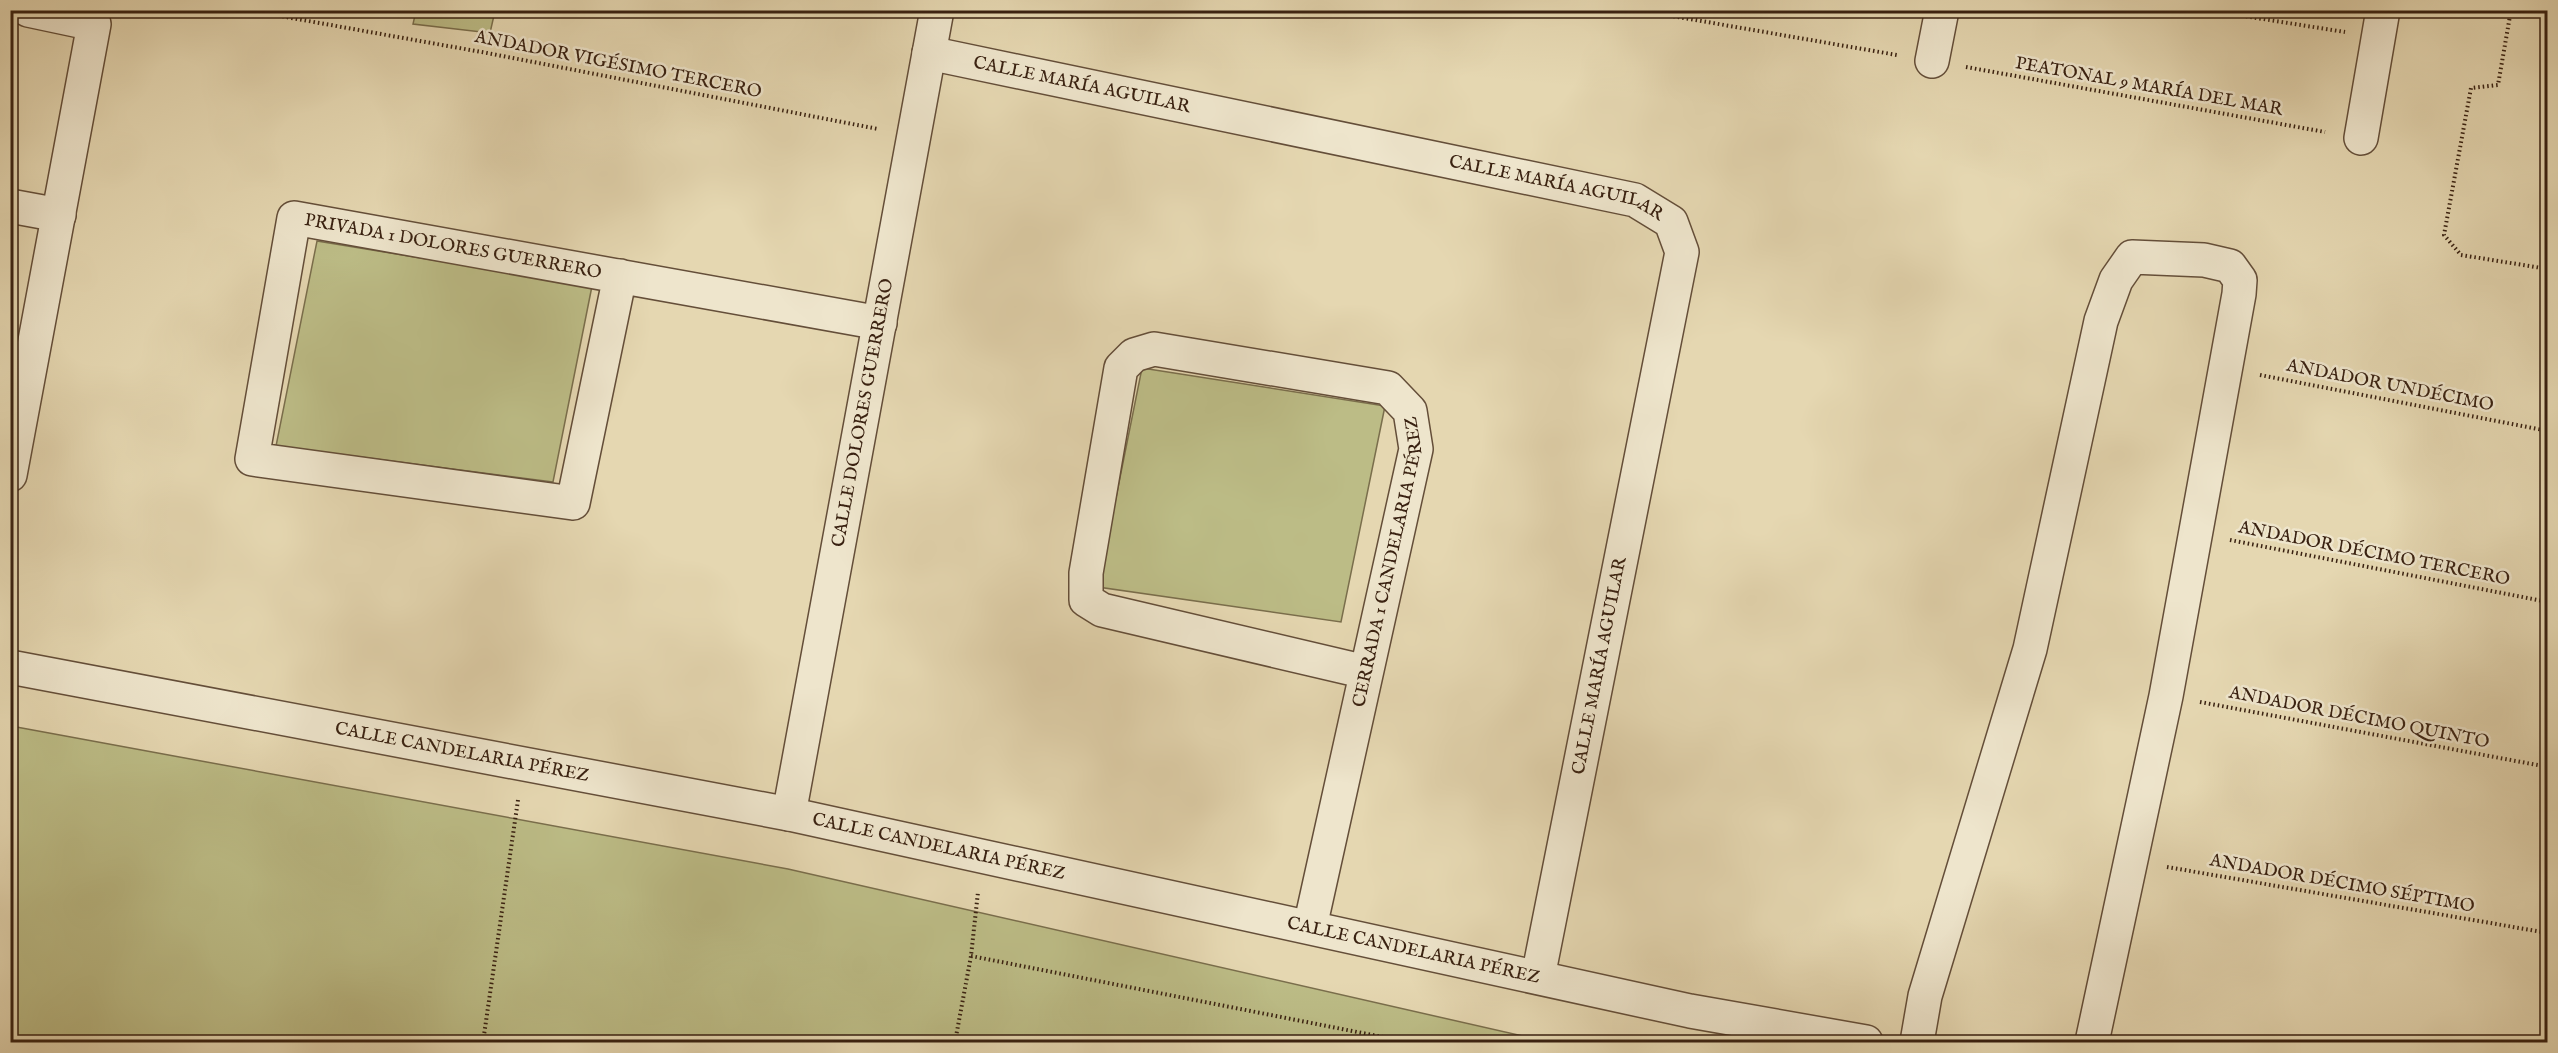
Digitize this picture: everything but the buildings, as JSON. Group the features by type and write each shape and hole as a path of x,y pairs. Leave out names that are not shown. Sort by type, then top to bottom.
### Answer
{"street":[{"path":"10,475 94,24 28,10"},
{"name":"CALLE DOLORES GUERRERO","path":"789,814 937,10"},
{"path":"1932,61 1942,10"},
{"path":"2361,138 2380,24"},
{"name":"CALLE MARÍA AGUILAR","path":"929,53 1635,200 1671,222 1682,252 1538,977"},
{"path":"10,206 59,215"},
{"name":"PRIVADA 1 DOLORES GUERRERO","path":"620,276 573,503 252,459 294,218 620,276 880,323"},
{"path":"1917,1042 1924,996 2030,649 2101,321 2116,280 2132,257 2204,260 2230,266 2241,280 2166,696 2092,1042"},
{"name":"CERRADA 1 CANDELARIA PÉREZ","path":"1310,927 1416,449 1410,411 1388,388 1154,350 1134,355 1121,368 1086,573 1086,600 1102,610 1366,672"},
{"name":"CALLE CANDELARIA PÉREZ","path":"10,667 789,814 1690,1011 1866,1042"}],"path":[{"name":"ANDADOR VIGÉSIMO TERCERO","path":"246,10 487,53 914,136"},
{"name":"PEATONAL 9 MARÍA DEL MAR","path":"1638,10 2361,138"},
{"path":"2206,10 2380,24"},
{"path":"2511,10 2498,85 2470,88 2444,235 2461,255 2547,269"},
{"name":"ANDADOR UNDÉCIMO","path":"2226,368 2547,431"},
{"name":"ANDADOR DÉCIMO TERCERO","path":"2196,534 2547,602"},
{"name":"ANDADOR DÉCIMO QUINTO","path":"2166,696 2547,767"},
{"path":"483,1042 523,763"},
{"path":"955,1042 971,956 982,855"},
{"name":"ANDADOR DÉCIMO SÉPTIMO","path":"2131,861 2547,933"},
{"path":"971,956 1408,1042"}],"green space":[{"path":"416,10 495,11 490,33 413,24"},
{"path":"317,241 592,286 553,482 276,446"},
{"path":"1142,368 1385,406 1341,622 1098,587"},
{"path":"11,726 788,869 1549,1042 11,1042"}]}
